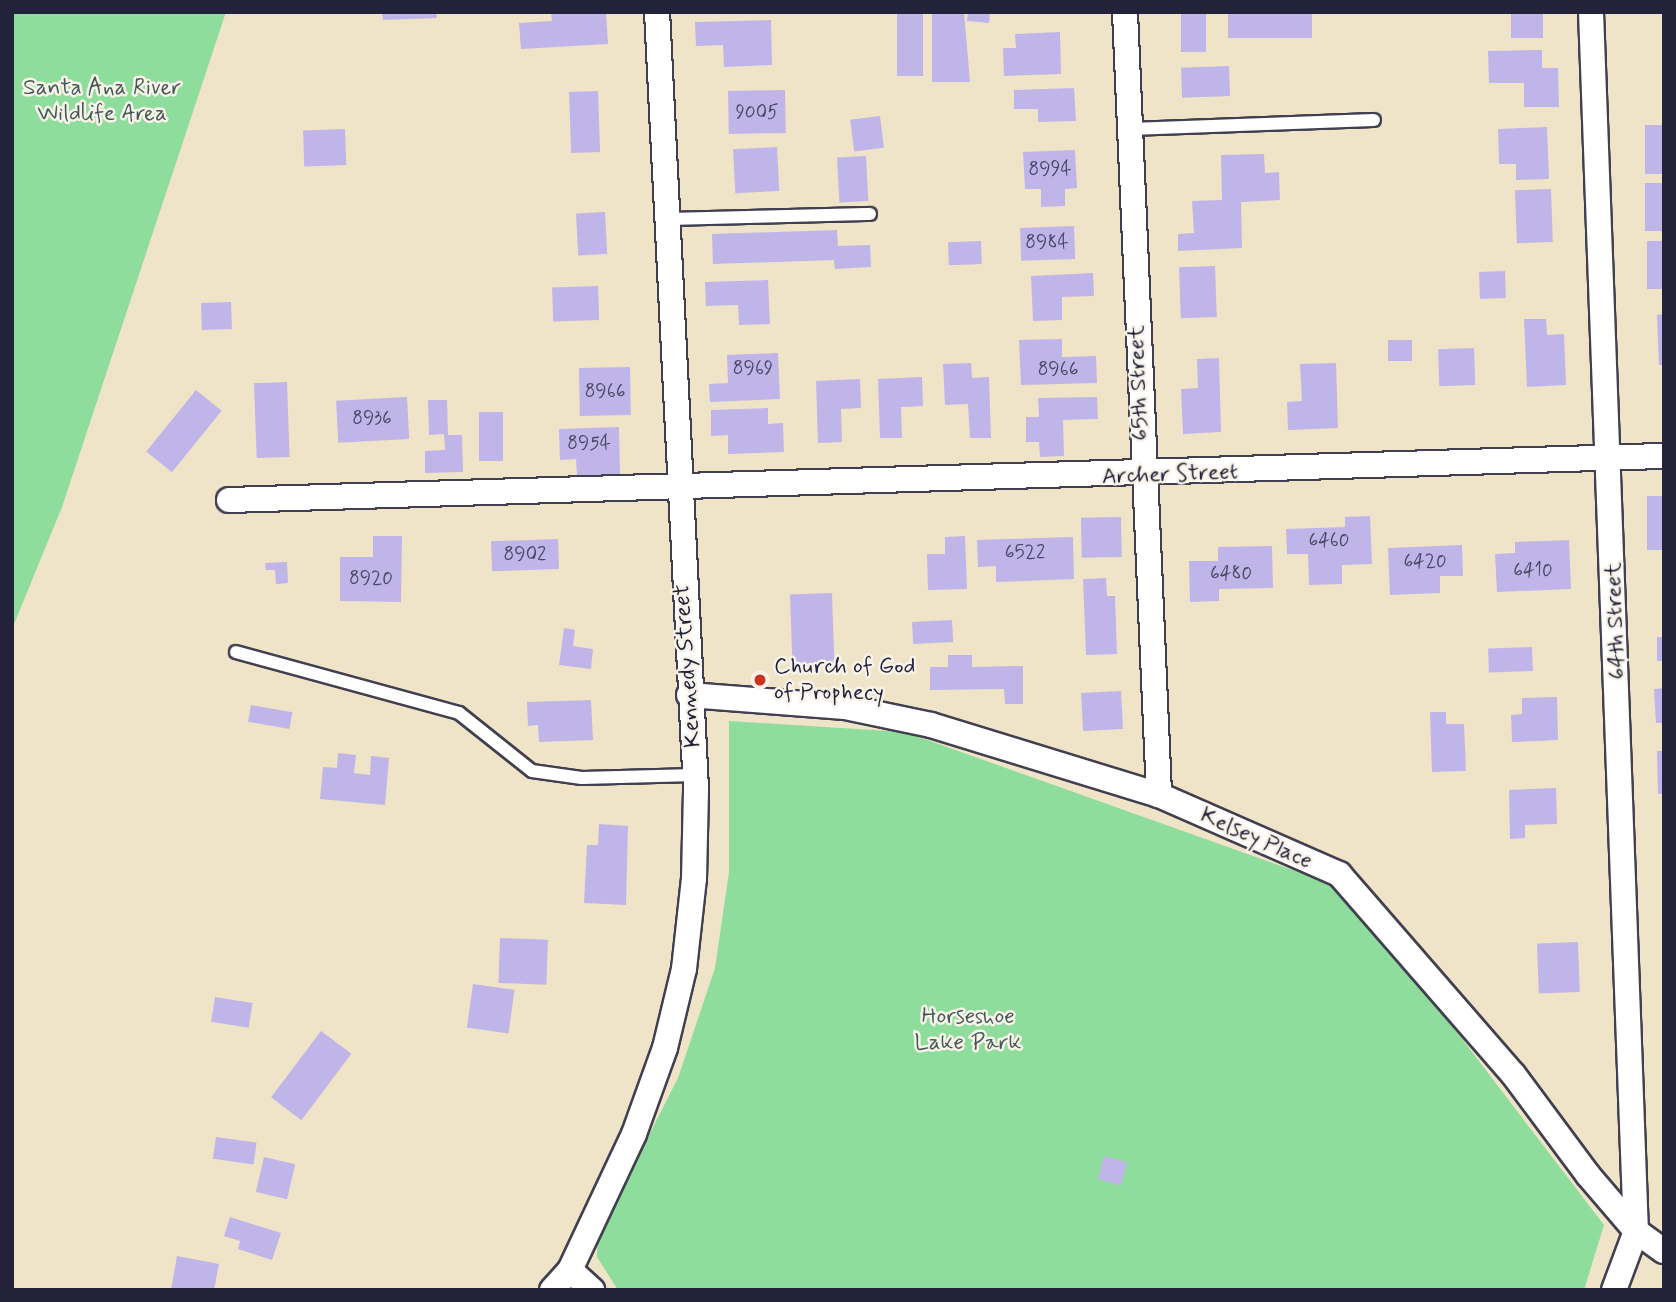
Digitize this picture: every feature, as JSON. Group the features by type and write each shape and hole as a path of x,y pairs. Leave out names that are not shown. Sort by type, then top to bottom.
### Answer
{"street":[{"name":"Kennedy Street","path":"552,1290 570,1270 634,1134 665,1048 684,969 695,879 695,775 677,491 657,12"},
{"name":"65th Street","path":"1125,12 1143,476 1159,795"},
{"name":"64th Street","path":"1591,12 1636,1231"},
{"name":"Archer Street","path":"229,500 677,491 1664,456"},
{"name":"Kelsey Place","path":"689,695 845,707 932,725 1159,795 1339,874 1392,928 1636,1231 1664,1251"},
{"path":"1614,1290 1636,1231"},
{"path":"570,1270 592,1290"}],"lane":[{"path":"1130,129 1374,120"},
{"path":"665,219 870,214"},
{"path":"236,652 459,713 531,771 582,778 695,775"}],"green space":[{"name":"Santa Ana River Wildlife Area","path":"12,12 226,12 62,507 12,629"},
{"name":"Horseshoe Lake Park","path":"729,721 905,732 1329,883 1385,938 1604,1225 1584,1290 618,1290 597,1257 598,1235 678,1078 715,968 729,872"}],"building":[{"path":"382,12 436,12 437,18 383,20"},
{"path":"551,12 606,12 608,44 521,49 519,23 552,21"},
{"path":"897,12 923,12 923,76 897,76"},
{"path":"932,12 964,12 970,82 932,82"},
{"path":"968,12 990,12 989,23 967,21"},
{"path":"1181,12 1206,12 1206,52 1181,52"},
{"path":"1228,12 1312,12 1312,38 1228,38"},
{"path":"1511,12 1543,12 1543,38 1511,38"},
{"path":"771,20 772,65 724,67 723,45 696,46 695,22"},
{"path":"1060,32 1061,74 1004,76 1003,48 1016,48 1015,34"},
{"path":"1542,50 1542,68 1558,68 1559,107 1524,107 1524,83 1489,83 1488,51"},
{"path":"1229,66 1230,96 1182,98 1181,68"},
{"path":"1074,88 1076,121 1038,122 1038,109 1014,109 1014,90"},
{"path":"785,90 786,133 729,134 728,91"},
{"path":"598,91 600,152 571,153 569,92"},
{"path":"880,116 884,148 854,151 850,120"},
{"path":"1645,125 1664,125 1664,174 1645,174"},
{"path":"1547,127 1549,179 1516,180 1516,164 1499,164 1498,129"},
{"path":"345,129 346,165 304,166 303,130"},
{"path":"777,147 779,191 735,193 733,149"},
{"path":"1075,150 1077,188 1065,189 1065,206 1041,207 1041,189 1025,189 1023,152"},
{"path":"1264,154 1265,173 1279,172 1280,200 1241,202 1242,248 1178,251 1178,234 1194,233 1192,201 1222,200 1221,155"},
{"path":"866,156 868,201 839,202 837,158"},
{"path":"1645,183 1664,183 1664,231 1645,231"},
{"path":"1551,189 1553,242 1517,243 1515,190"},
{"path":"605,212 607,254 578,255 576,214"},
{"path":"1074,226 1075,259 1021,261 1020,228"},
{"path":"837,230 838,246 870,245 871,267 835,269 834,260 713,264 712,234"},
{"path":"981,241 982,264 949,265 948,242"},
{"path":"1647,241 1664,241 1664,289 1647,289"},
{"path":"1215,266 1217,317 1181,318 1179,267"},
{"path":"1505,271 1506,298 1480,299 1479,272"},
{"path":"1093,273 1094,296 1062,297 1062,320 1033,321 1031,276"},
{"path":"768,280 770,324 739,325 738,305 706,306 705,282"},
{"path":"598,286 599,320 553,322 552,288"},
{"path":"231,302 232,329 202,330 201,303"},
{"path":"1664,314 1664,365 1659,365 1657,315"},
{"path":"1524,319 1546,319 1547,335 1564,334 1566,385 1527,387"},
{"path":"1062,339 1062,357 1096,356 1097,383 1021,385 1019,340"},
{"path":"1388,340 1412,340 1412,361 1388,361"},
{"path":"1474,348 1475,385 1439,386 1438,349"},
{"path":"778,353 780,399 710,402 709,384 728,383 727,355"},
{"path":"1219,358 1221,432 1183,434 1181,389 1198,388 1197,359"},
{"path":"971,363 972,378 989,377 991,438 970,438 968,404 945,405 943,364"},
{"path":"1336,363 1338,428 1288,430 1287,402 1302,401 1300,364"},
{"path":"630,367 631,415 580,416 579,368"},
{"path":"922,377 923,406 901,407 902,438 880,438 878,379"},
{"path":"860,379 861,408 841,409 842,442 818,443 816,381"},
{"path":"287,382 290,457 257,458 254,383"},
{"path":"196,390 222,411 172,472 146,451"},
{"path":"407,397 409,439 338,443 336,401"},
{"path":"1097,397 1098,419 1063,420 1064,456 1040,457 1039,442 1026,442 1026,417 1039,417 1038,398"},
{"path":"428,400 447,400 448,435 462,435 463,472 425,473 425,451 445,450 444,434 429,435"},
{"path":"768,408 768,424 783,423 784,452 728,454 728,435 711,436 711,410"},
{"path":"479,412 503,412 503,461 479,461"},
{"path":"619,427 620,474 577,476 576,459 560,460 559,429"},
{"path":"1647,496 1664,496 1664,550 1647,550"},
{"path":"1370,516 1372,564 1342,565 1342,584 1309,585 1308,554 1287,554 1286,529 1345,527 1345,517"},
{"path":"1121,517 1122,557 1082,558 1081,518"},
{"path":"373,536 402,536 401,602 340,601 340,557 373,557"},
{"path":"965,536 967,589 928,590 927,554 945,554 945,537"},
{"path":"1073,537 1074,579 996,582 996,566 978,567 977,540"},
{"path":"558,539 559,569 492,571 491,541"},
{"path":"1569,540 1571,589 1497,592 1495,554 1515,553 1515,542"},
{"path":"1462,545 1463,576 1440,576 1440,593 1390,595 1388,548"},
{"path":"1272,546 1273,588 1219,589 1219,601 1190,602 1189,561 1218,561 1218,547"},
{"path":"287,562 288,583 276,584 275,570 266,570 265,563"},
{"path":"1106,578 1107,596 1115,596 1117,654 1086,655 1083,579"},
{"path":"832,593 834,663 792,664 790,594"},
{"path":"952,620 953,642 913,644 912,622"},
{"path":"564,628 575,630 573,646 593,649 591,669 559,665"},
{"path":"1657,637 1664,637 1664,661 1657,661"},
{"path":"1532,647 1533,671 1489,673 1488,649"},
{"path":"948,655 972,655 972,667 1023,666 1023,704 1005,704 1004,689 930,690 930,667 948,667"},
{"path":"1664,688 1664,723 1656,723 1654,689"},
{"path":"1121,691 1123,729 1083,731 1081,693"},
{"path":"1557,697 1558,740 1512,742 1511,715 1522,714 1522,698"},
{"path":"591,700 593,740 539,742 538,725 528,726 527,702"},
{"path":"251,705 292,712 289,729 248,722"},
{"path":"1430,712 1446,712 1446,724 1464,724 1466,771 1432,772"},
{"path":"1657,751 1664,751 1664,794 1658,794"},
{"path":"338,753 356,755 354,773 370,775 371,756 389,758 385,805 320,799 323,767 337,768"},
{"path":"1556,788 1557,824 1525,825 1525,838 1510,839 1509,790"},
{"path":"599,824 628,826 626,905 584,903 587,845 598,845"},
{"path":"500,938 548,940 546,985 498,983"},
{"path":"1578,942 1580,992 1539,993 1537,943"},
{"path":"473,984 515,990 508,1033 467,1028"},
{"path":"215,997 253,1003 249,1028 211,1022"},
{"path":"321,1031 351,1054 301,1120 271,1097"},
{"path":"216,1137 257,1143 254,1164 213,1159"},
{"path":"1104,1156 1127,1162 1121,1185 1098,1179"},
{"path":"264,1157 295,1164 287,1199 256,1192"},
{"path":"230,1217 281,1233 272,1260 238,1249 240,1241 224,1236"},
{"path":"177,1256 219,1264 214,1290 171,1290"}],"place":[{"name":"Church of God of Prophecy","path":"760,680"}]}
